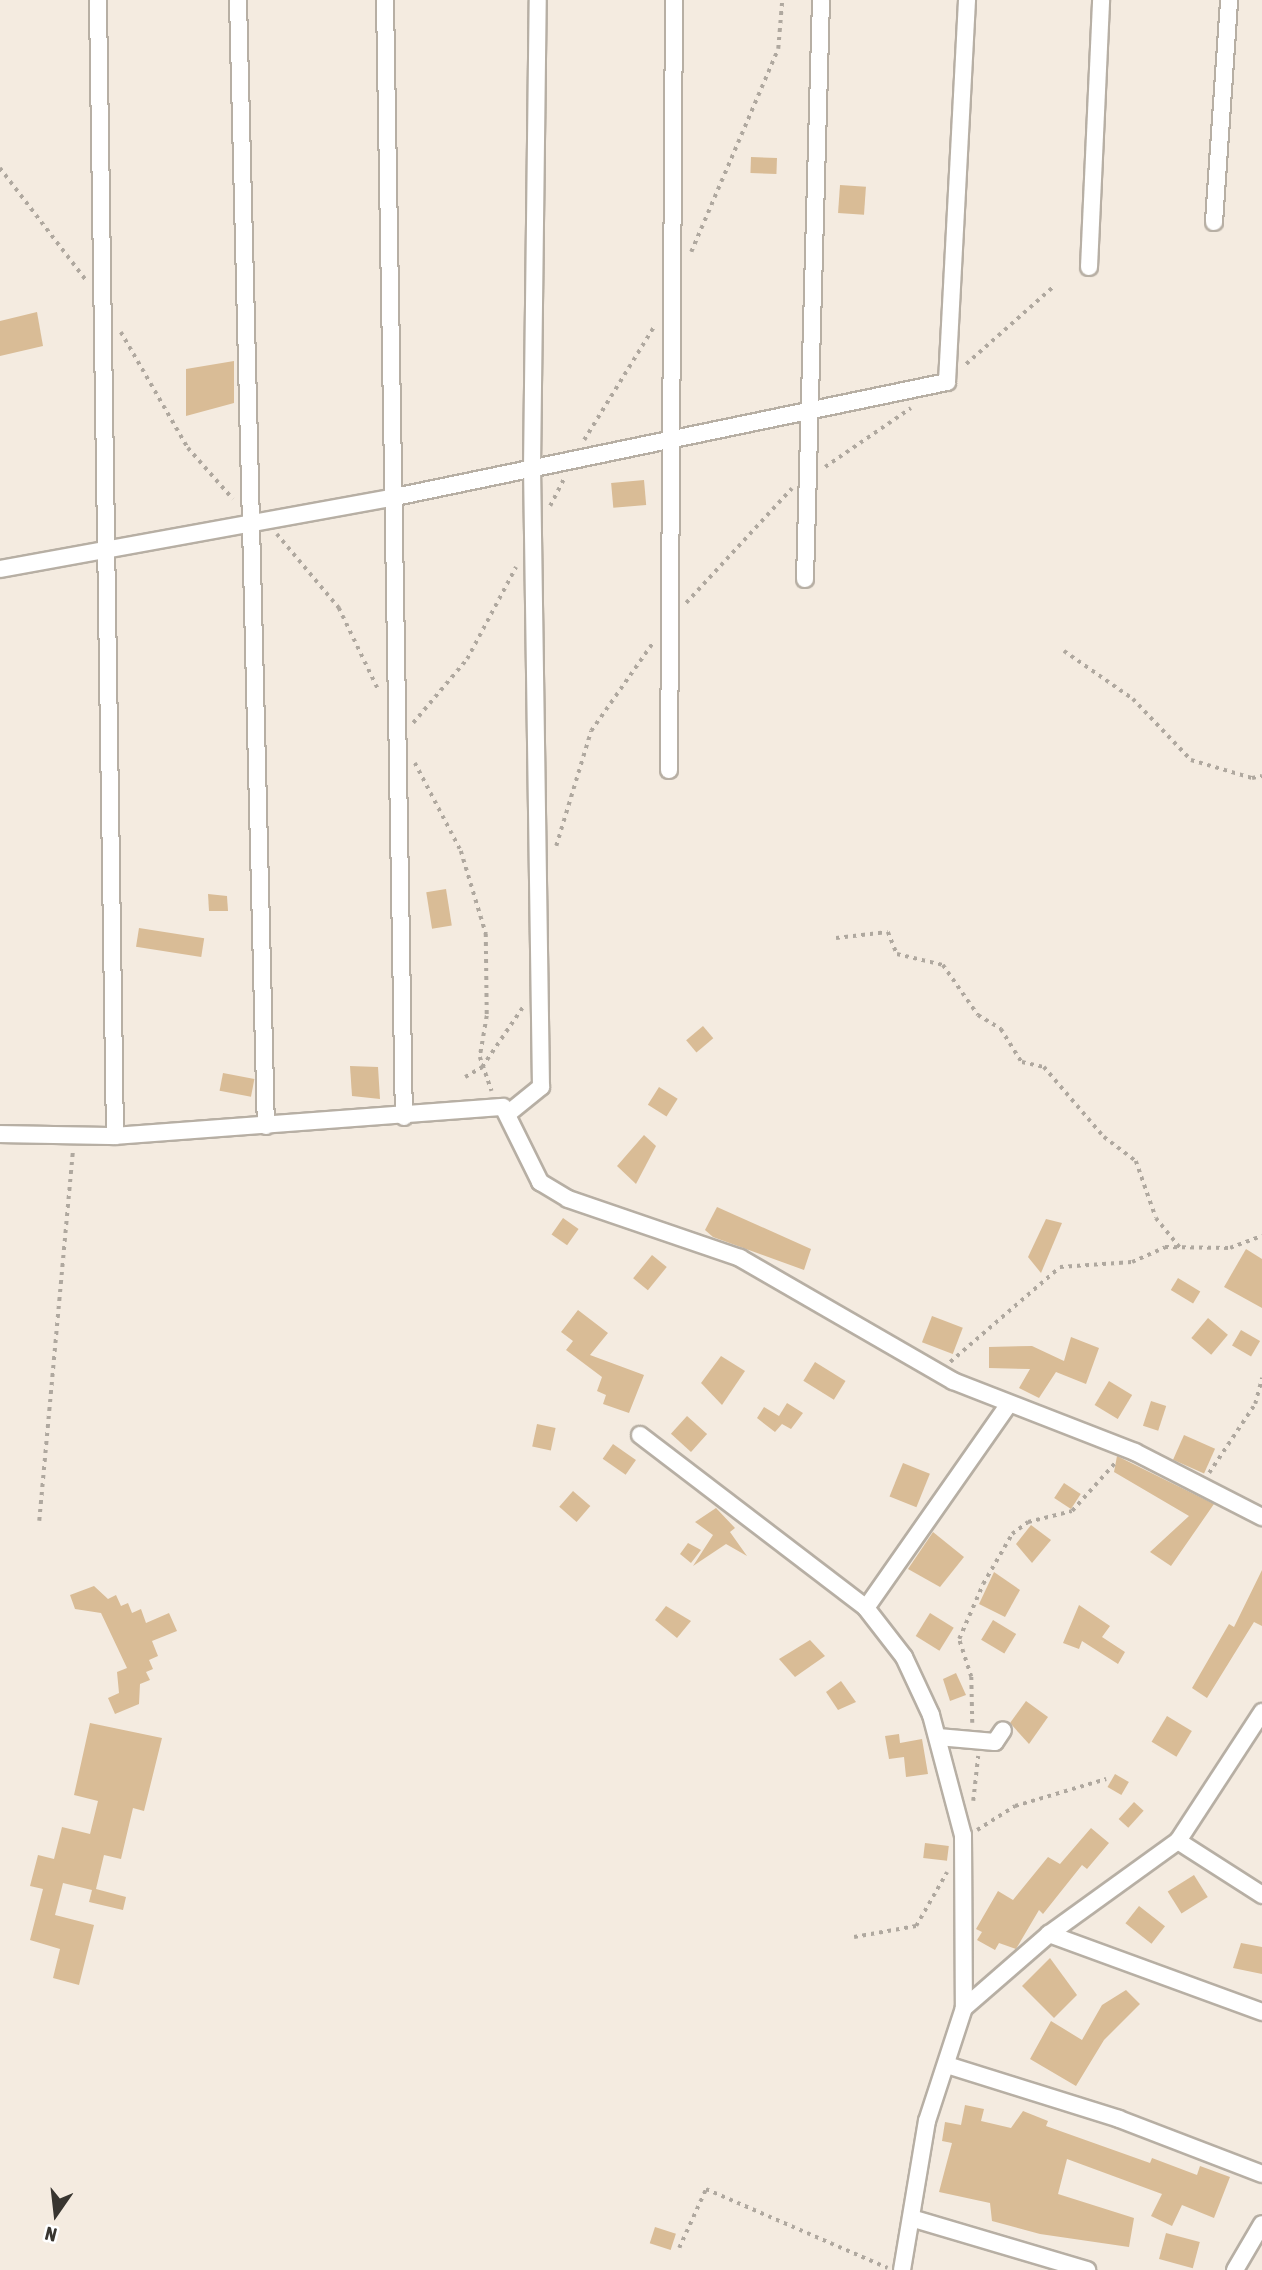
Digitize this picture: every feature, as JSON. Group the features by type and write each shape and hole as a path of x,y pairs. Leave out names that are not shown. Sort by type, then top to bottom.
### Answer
{"street":[{"path":"97,0 106,302 103,551 115,1136"},
{"path":"238,0 266,1126"},
{"path":"385,0 404,1117"},
{"path":"510,1112 541,1087 532,468 538,0"},
{"path":"669,770 675,439 674,0"},
{"path":"805,579 807,411 821,0"},
{"path":"0,569 395,497 947,382 967,0"},
{"path":"1089,267 1101,0"},
{"path":"1214,222 1229,0"},
{"path":"0,1134 74,1140 404,1117 503,1107 510,1112 520,1150 540,1182 615,1217 740,1258 922,1365 1008,1405 1122,1448 1262,1517"},
{"path":"866,1608 1008,1405"},
{"path":"640,1435 866,1608 904,1657 938,1737 968,1839 964,2007 927,2121 902,2270"},
{"path":"964,2007 1049,1934 1178,1841 1262,1712"},
{"path":"938,1737 995,1742 1003,1730"},
{"path":"1178,1841 1262,1895"},
{"path":"1049,1934 1262,2012"},
{"path":"947,2065 1119,2119 1262,2174"},
{"path":"911,2218 1087,2270"},
{"path":"1235,2270 1262,2224"}],"path":[{"path":"689,257 778,49 782,0"},
{"path":"0,168 106,302 151,392 251,523"},
{"path":"947,382 1053,287"},
{"path":"399,732 424,717 467,659 606,396 673,293"},
{"path":"553,854 591,731 646,648 672,623 749,529 807,478 918,404"},
{"path":"1064,651 1133,699 1191,760 1262,776"},
{"path":"835,938 888,932 897,954 943,965 978,1014 1001,1029 1022,1062 1044,1067 1095,1128 1136,1161 1156,1218 1181,1249"},
{"path":"465,1077 482,1067 512,1030 529,994"},
{"path":"39,1521 74,1140"},
{"path":"922,1365 944,1366 964,1354 1060,1267 1076,1262 1091,1269 1132,1262 1165,1247 1230,1248 1262,1236"},
{"path":"1201,1487 1255,1404 1262,1378"},
{"path":"972,1808 981,1742 972,1724 971,1677 959,1639 968,1613 1012,1534 1028,1522 1072,1511 1108,1476 1122,1448"},
{"path":"968,1839 1025,1801 1106,1780"},
{"path":"854,1937 916,1926 968,1839 974,1819"},
{"path":"679,2248 706,2189 893,2270"}],"building":[{"path":"751,157 777,158 776,174 750,173"},
{"path":"840,185 866,187 864,215 838,213"},
{"path":"37,312 43,346 0,356 0,321"},
{"path":"234,361 234,403 186,416 186,369"},
{"path":"644,480 646,505 613,508 611,483"},
{"path":"446,889 452,926 432,929 426,892"},
{"path":"208,894 227,896 228,911 209,911"},
{"path":"139,928 204,938 201,957 136,947"},
{"path":"703,1026 713,1038 696,1052 686,1040"},
{"path":"350,1066 378,1067 380,1099 352,1096"},
{"path":"223,1073 254,1079 251,1097 220,1091"},
{"path":"659,1087 678,1099 667,1116 648,1105"},
{"path":"644,1135 656,1146 636,1184 617,1166"},
{"path":"717,1207 811,1249 804,1270 713,1237 705,1230"},
{"path":"563,1218 579,1229 567,1245 552,1234"},
{"path":"1046,1219 1062,1223 1041,1273 1028,1257"},
{"path":"1246,1249 1262,1259 1262,1308 1224,1287"},
{"path":"652,1255 667,1267 648,1290 633,1278"},
{"path":"1178,1278 1200,1291 1193,1303 1171,1290"},
{"path":"578,1310 608,1333 590,1355 644,1375 629,1413 603,1404 606,1395 597,1391 602,1377 566,1350 573,1341 561,1332"},
{"path":"932,1316 963,1328 953,1354 922,1342"},
{"path":"1208,1318 1228,1335 1211,1355 1191,1338"},
{"path":"1241,1330 1260,1341 1251,1357 1232,1346"},
{"path":"1071,1337 1099,1348 1086,1384 1056,1372 1039,1398 1019,1388 1030,1369 989,1368 989,1347 1032,1346 1064,1361"},
{"path":"721,1356 745,1371 722,1405 701,1383"},
{"path":"815,1362 846,1381 834,1400 803,1381"},
{"path":"1109,1381 1132,1395 1118,1419 1095,1405"},
{"path":"1151,1401 1166,1406 1158,1431 1143,1426"},
{"path":"787,1403 803,1413 791,1429 782,1424 775,1432 757,1418 764,1407 779,1416"},
{"path":"687,1416 707,1434 691,1452 671,1434"},
{"path":"537,1424 556,1428 551,1450 532,1446"},
{"path":"1184,1435 1215,1449 1204,1473 1173,1460"},
{"path":"613,1444 636,1460 626,1475 603,1459"},
{"path":"1117,1456 1214,1504 1171,1566 1150,1552 1189,1516 1114,1472"},
{"path":"903,1463 930,1474 916,1507 890,1496"},
{"path":"1064,1483 1081,1494 1071,1509 1054,1498"},
{"path":"573,1491 590,1506 577,1522 559,1507"},
{"path":"716,1508 735,1528 730,1532 747,1556 726,1544 693,1566 713,1535 695,1522"},
{"path":"1031,1525 1051,1540 1032,1563 1016,1544"},
{"path":"933,1532 964,1557 940,1587 908,1569"},
{"path":"688,1543 701,1550 691,1563 680,1554"},
{"path":"1262,1570 1262,1626 1254,1622 1207,1698 1192,1688 1229,1624 1234,1627"},
{"path":"994,1572 1020,1590 1005,1617 979,1604"},
{"path":"94,1586 108,1599 116,1595 121,1606 128,1603 132,1613 141,1609 146,1623 169,1613 177,1631 152,1641 158,1656 149,1660 153,1669 146,1672 150,1680 140,1684 139,1704 115,1714 108,1698 119,1693 117,1672 127,1668 101,1613 75,1609 70,1595"},
{"path":"1079,1605 1110,1626 1102,1637 1125,1652 1118,1664 1082,1641 1079,1649 1063,1643"},
{"path":"666,1606 691,1621 677,1638 655,1620"},
{"path":"930,1613 954,1628 939,1651 916,1636"},
{"path":"993,1620 1016,1634 1004,1654 981,1640"},
{"path":"810,1640 825,1656 795,1677 779,1659"},
{"path":"956,1673 966,1695 950,1701 943,1679"},
{"path":"841,1681 856,1702 838,1710 826,1692"},
{"path":"1026,1701 1048,1717 1029,1744 1010,1723"},
{"path":"1167,1716 1192,1731 1176,1757 1152,1742"},
{"path":"90,1723 162,1738 144,1811 133,1808 121,1859 104,1855 96,1889 126,1897 123,1910 89,1902 92,1890 63,1883 55,1915 94,1925 79,1985 53,1978 60,1949 30,1940 43,1889 30,1886 38,1855 54,1859 62,1827 90,1834 98,1801 74,1795"},
{"path":"899,1734 900,1743 922,1739 928,1774 906,1777 904,1757 889,1759 885,1736"},
{"path":"1115,1774 1129,1782 1121,1795 1108,1787"},
{"path":"1134,1802 1144,1811 1128,1828 1119,1819"},
{"path":"1091,1828 1109,1843 1087,1869 1082,1865 1043,1914 1039,1910 1016,1949 999,1943 995,1950 977,1940 982,1932 976,1929 998,1891 1013,1900 1048,1857 1060,1864"},
{"path":"925,1843 949,1846 947,1861 923,1858"},
{"path":"1194,1875 1208,1897 1181,1913 1168,1891"},
{"path":"1139,1906 1165,1926 1151,1944 1125,1923"},
{"path":"1241,1943 1262,1947 1262,1974 1233,1968"},
{"path":"1050,1958 1077,1995 1054,2018 1022,1986"},
{"path":"1126,1990 1140,2004 1104,2040 1076,2086 1030,2059 1051,2021 1082,2040 1102,2005"},
{"path":"965,2105 984,2109 981,2121 1011,2128 1023,2111 1048,2121 1046,2126 1150,2163 1152,2158 1197,2175 1200,2166 1230,2177 1214,2218 1182,2205 1172,2226 1151,2216 1162,2194 1067,2159 1058,2194 1134,2218 1129,2247 1040,2234 992,2221 990,2203 939,2192 952,2143 942,2141 945,2122 961,2125"},
{"path":"655,2227 676,2234 671,2250 650,2243"},
{"path":"1166,2233 1200,2242 1193,2268 1159,2259"}]}
